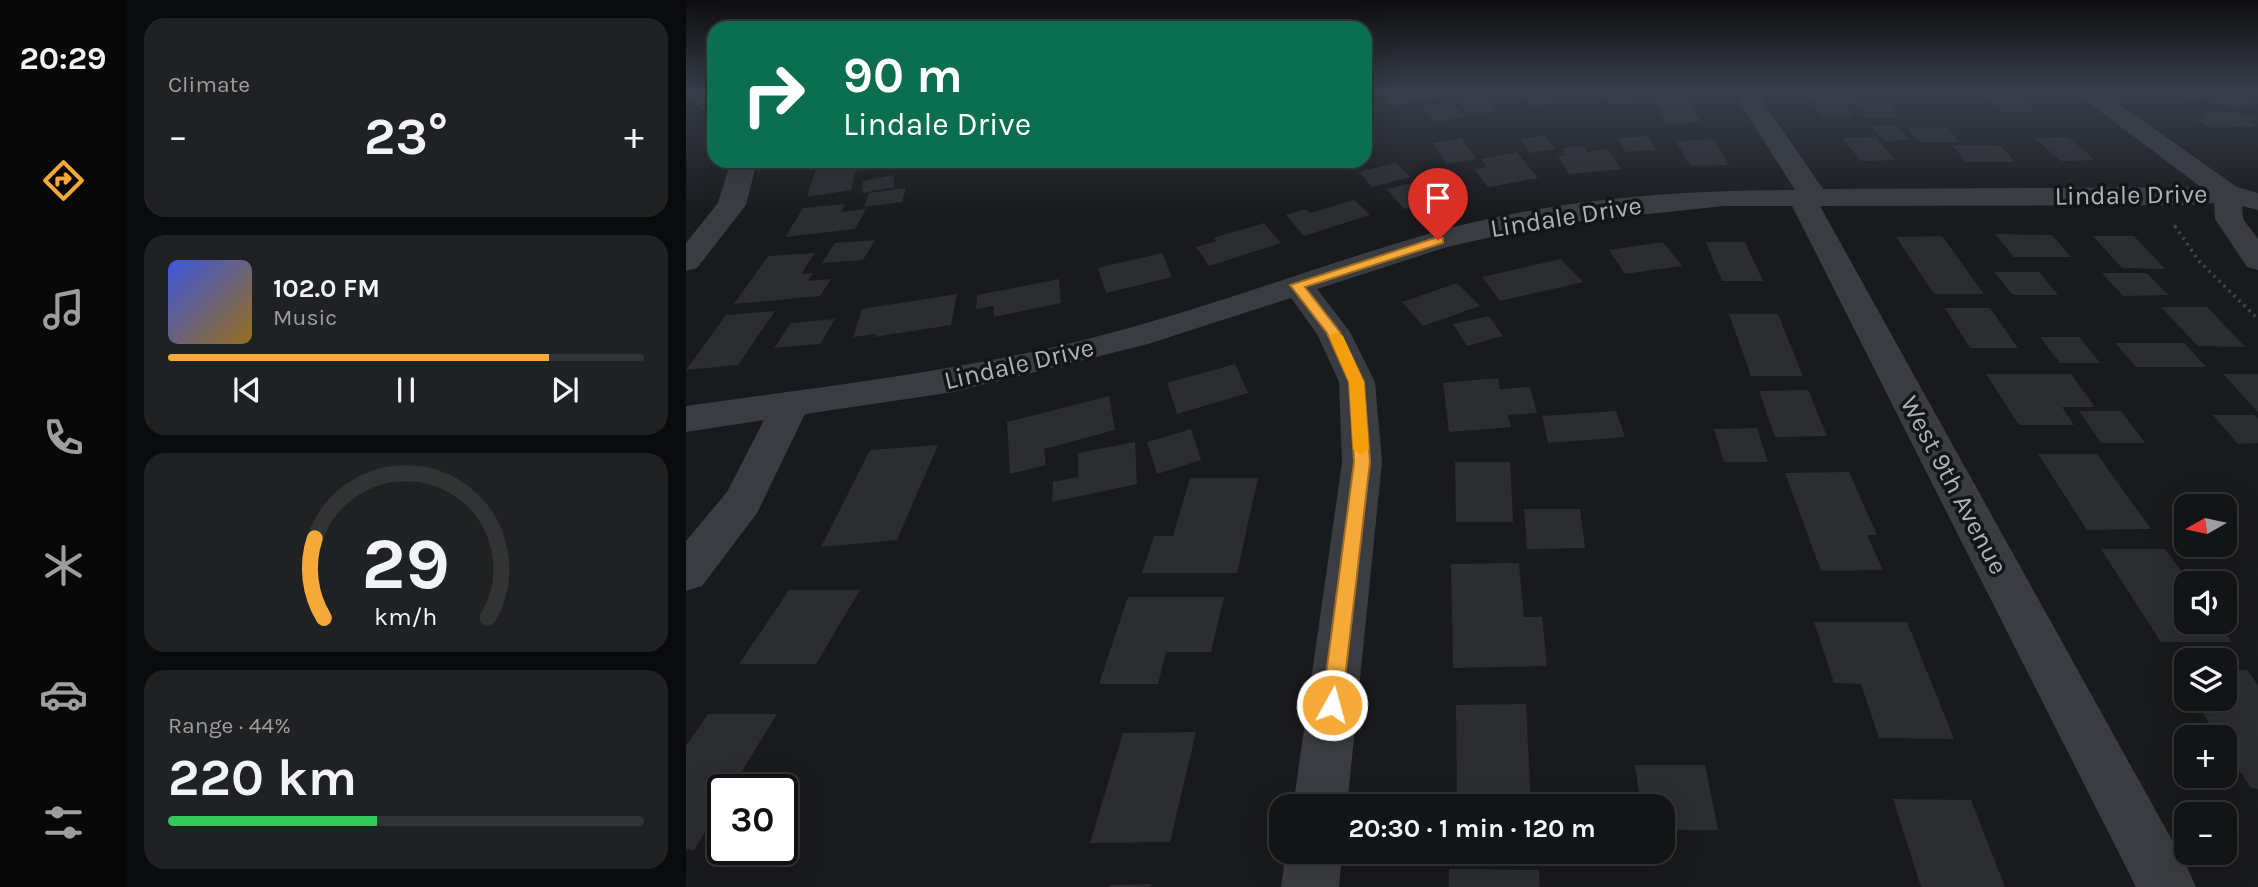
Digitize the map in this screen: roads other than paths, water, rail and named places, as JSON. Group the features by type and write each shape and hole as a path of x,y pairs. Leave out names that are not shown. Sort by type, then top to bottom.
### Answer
{"street":[{"name":"West 9th Avenue","path":"1771,131 1810,189 1802,198 2167,887"},
{"path":"2141,131 2227,193 2229,219 2258,261"},
{"path":"686,262 732,205 744,168"},
{"name":"Lindale Drive","path":"686,419 954,380 1136,337 1438,240 1545,216 1710,199 1832,196 2187,197 2227,193 2258,202"},
{"path":"1297,285 1334,332 1357,382 1362,462 1322,794"},
{"path":"686,573 742,502 791,404"},
{"path":"1310,887 1313,864"}]}
